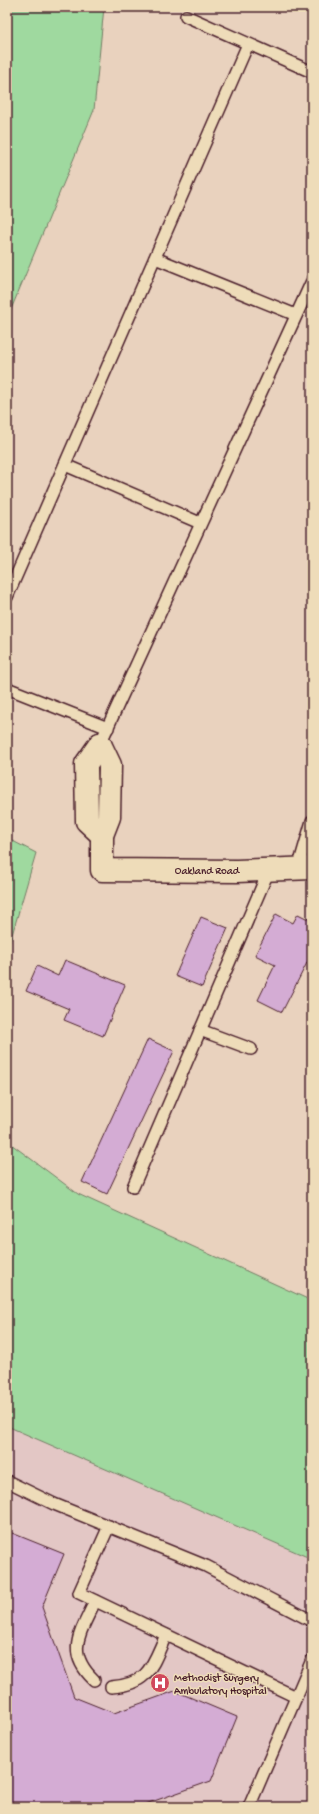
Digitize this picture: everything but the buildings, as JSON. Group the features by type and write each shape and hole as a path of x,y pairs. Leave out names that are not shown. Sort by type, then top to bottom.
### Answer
{"street":[{"name":"Oakland Road","path":"104,736 86,764 87,821 102,835 102,870 269,870 305,868"}],"lane":[{"path":"186,16 312,72"},
{"path":"7,597 248,44"},
{"path":"155,258 296,315"},
{"path":"7,688 104,736 312,280"},
{"path":"65,465 200,523"},
{"path":"305,868 312,821"},
{"path":"133,1187 269,870"},
{"path":"200,1030 251,1049"},
{"path":"7,1481 54,1504 206,1566 312,1620"},
{"path":"109,1526 79,1593 296,1697"},
{"path":"94,1680 85,1672 78,1660 76,1646 95,1600"},
{"path":"111,1687 124,1686 137,1681 148,1673 166,1635"},
{"path":"249,1807 312,1660"}],"shaded area":[{"name":"Methodist Surgery Ambulatory Hospital","path":"7,1426 312,1559 312,1807 7,1807"}],"green space":[{"path":"7,7 104,7 94,110 7,319"},
{"path":"7,838 36,853 7,952"},
{"path":"7,1141 78,1194 312,1301 312,1559 7,1426"}],"place":[{"name":"Methodist Surgery Ambulatory Hospital","path":"160,1683"}]}
